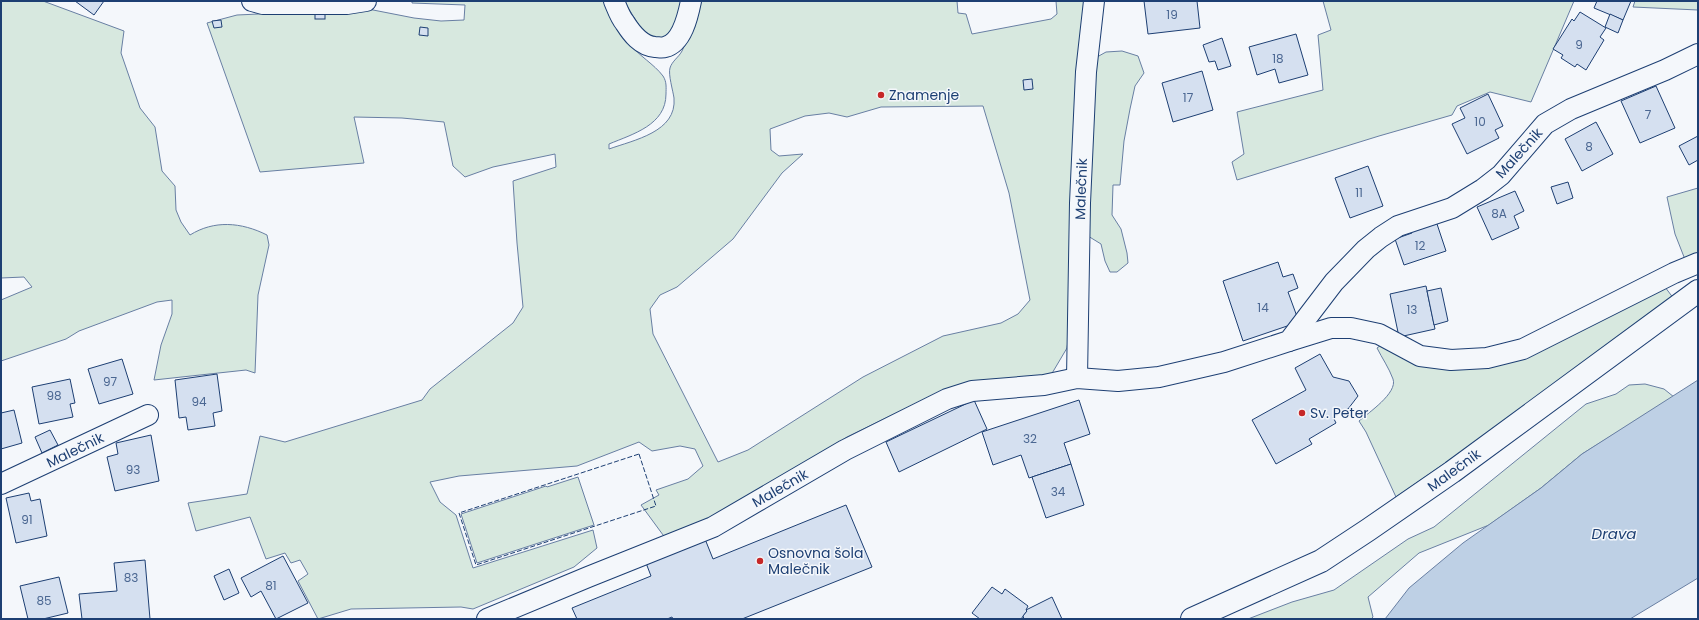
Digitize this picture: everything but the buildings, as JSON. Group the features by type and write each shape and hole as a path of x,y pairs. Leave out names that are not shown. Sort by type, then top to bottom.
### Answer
{"street":[{"path":"252,1 263,4 348,4 366,1"},
{"path":"614,1 624,22 643,44 650,47 664,48 672,43 680,34 692,1"},
{"name":"Malečnik","path":"1077,378 1080,203 1086,72 1094,1"},
{"name":"Malečnik","path":"1289,341 1334,282 1366,249 1381,237 1398,226 1452,208 1483,189 1501,175 1545,124 1571,108 1666,70 1698,54"},
{"name":"Malečnik","path":"487,619 713,527 845,450 947,399 972,391 1044,385 1077,378 1118,381 1159,377 1224,362 1331,328 1351,328 1379,334 1420,356 1452,360 1487,358 1523,349 1698,263"},
{"name":"Malečnik","path":"1192,619 1321,561 1355,539 1452,472 1698,291"},
{"name":"Malečnik","path":"1,484 148,415"}],"shaded area":[{"path":"1,1 43,1 124,31 121,53 140,108 155,127 162,171 175,186 176,210 181,222 190,235 208,227 228,224 247,227 267,235 269,245 258,295 255,373 246,370 154,380 161,345 172,314 172,300 157,302 79,331 66,339 1,361 1,300 32,287 24,277 1,278"},
{"path":"412,1 607,1 627,40 663,76 666,87 665,105 654,121 638,132 609,144 609,149 652,133 669,119 673,110 674,98 670,78 670,68 685,45 699,1 957,1 958,13 966,14 972,34 1051,19 1057,14 1056,1 1089,1 1072,311 1067,348 1051,375 950,389 929,397 847,437 781,480 723,514 666,539 641,505 659,495 656,490 688,479 703,466 695,449 680,446 652,451 639,442 577,466 459,476 430,482 440,502 456,515 473,568 593,530 597,548 574,567 473,609 461,607 351,609 318,619 298,581 308,574 300,560 291,563 285,553 266,559 250,517 196,531 188,503 247,494 260,436 285,442 422,400 430,389 513,323 523,307 513,181 556,167 555,154 493,167 465,177 453,166 444,122 402,118 354,117 364,163 260,172 207,23 237,15 368,9 414,18 441,21 464,20 465,5 412,3","holes":["983,106 1009,193 1030,300 1018,314 1001,323 943,336 863,377 748,450 718,462 653,334 650,309 660,295 677,287 733,239 782,173 803,154 779,156 771,150 770,129 805,116 829,113 847,117 881,107"]},
{"path":"624,1 686,1 678,29 660,43 643,32"},
{"path":"1323,1 1574,1 1531,102 1490,92 1457,106 1452,115 1237,180 1232,162 1244,154 1237,112 1323,90 1318,35 1331,30"},
{"path":"1635,1 1698,1 1698,10 1633,7"},
{"path":"1122,51 1138,56 1144,73 1135,86 1130,109 1124,141 1120,185 1113,185 1112,215 1121,229 1128,263 1117,272 1110,272 1105,261 1101,244 1088,236 1090,92 1097,57 1106,52"},
{"path":"1698,188 1698,257 1686,262 1675,234 1667,197"},
{"path":"1665,287 1674,299 1490,432 1396,497 1366,432 1359,421 1387,396 1393,384 1393,379 1377,348 1384,343 1458,366"},
{"path":"1645,384 1664,389 1674,397 1582,454 1541,488 1489,525 1419,553 1368,597 1373,617 1371,619 1248,619 1292,602 1334,590 1408,539 1434,527 1586,404 1616,394 1629,385"},
{"path":"578,477 594,525 477,563 461,514"}],"water":[{"name":"Drava","path":"1698,380 1698,578 1630,619 1385,619 1409,588 1463,543 1541,488 1582,454"}],"fence":[{"path":"639,454 656,506 476,565 459,513 639,454"}],"place":[{"name":"Znamenje","path":"881,95"},
{"name":"Sv. Peter","path":"1302,413"},
{"name":"Osnovna šola Malečnik","path":"760,561"}]}
